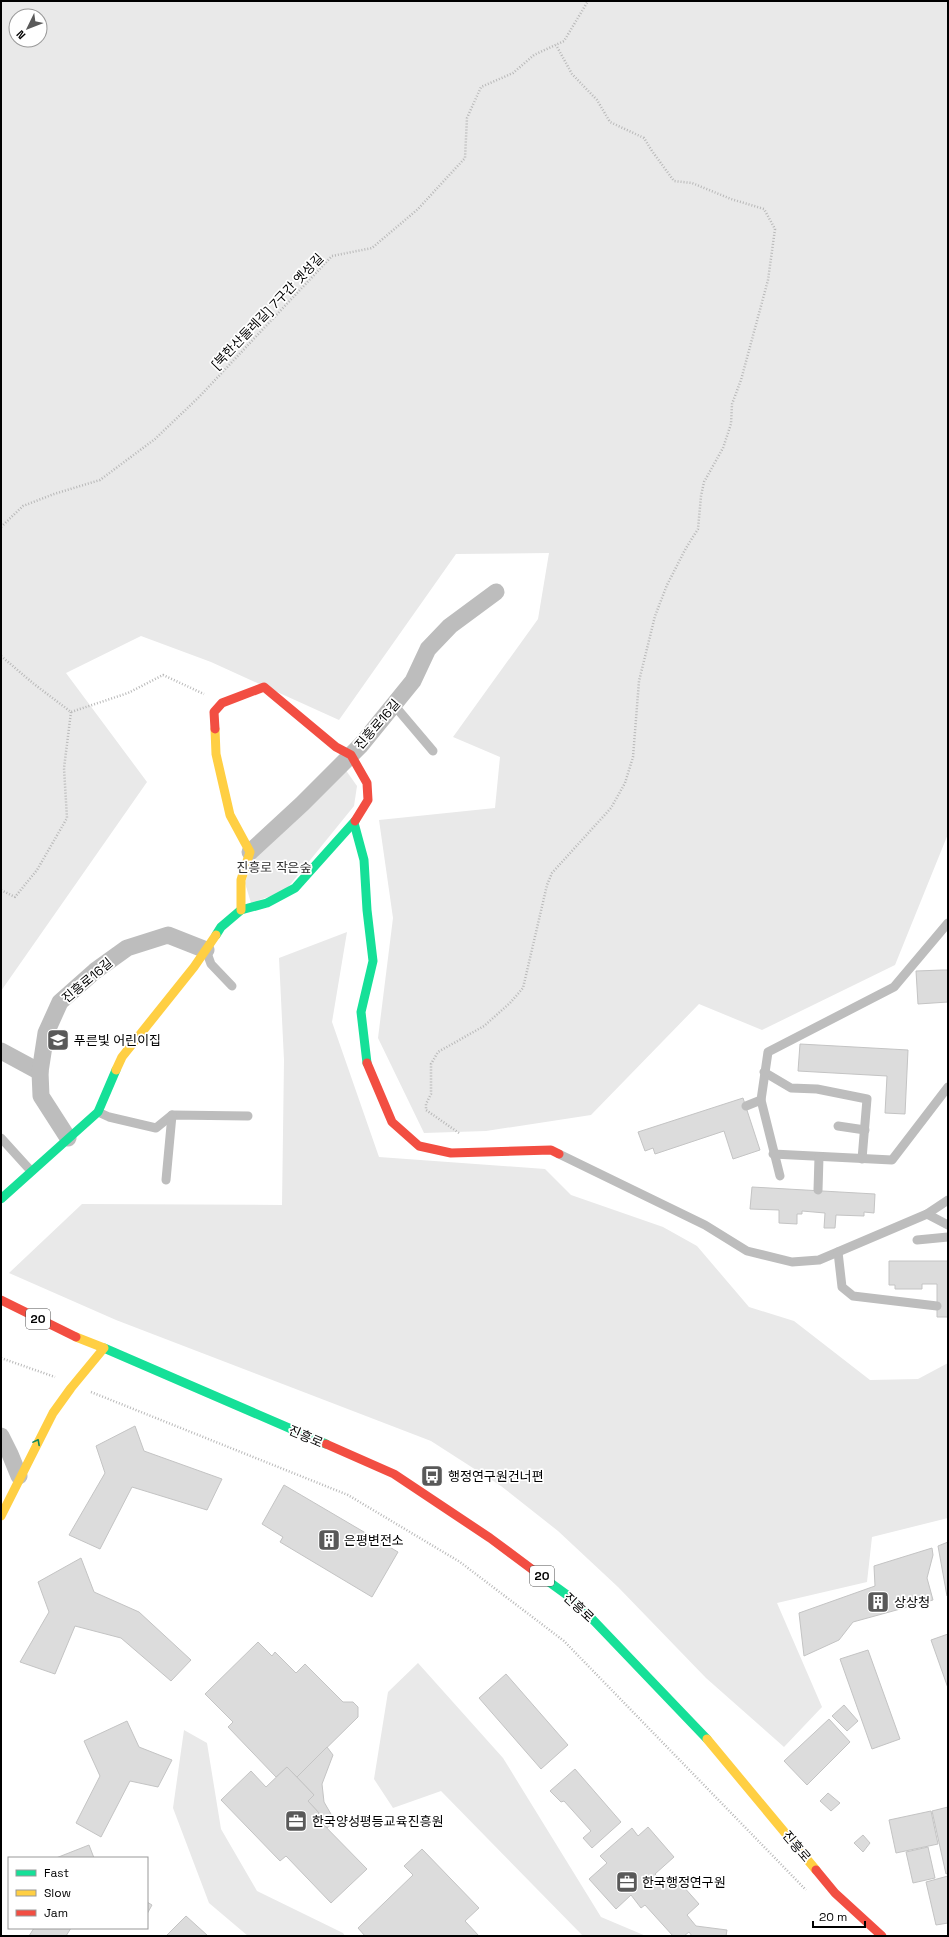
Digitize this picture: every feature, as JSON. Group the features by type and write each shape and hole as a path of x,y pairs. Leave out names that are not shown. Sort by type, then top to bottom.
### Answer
{"street":[{"name":"진흥로16길","path":"241,910 240,890 243,866 250,852 302,804 351,755 394,706 413,680 428,649 450,626 496,592"},
{"path":"1,1199 98,1112 122,1057 206,950 221,927 241,910 267,903 295,888 354,823 368,800 368,783 351,755 336,747 264,687 222,703 214,712 216,754 230,815 250,852"},
{"path":"354,823 364,860 367,910 373,961 361,1012 367,1066 392,1122 419,1146 451,1153 551,1150 559,1154"},
{"name":"진흥로16길","path":"68,1138 41,1096 40,1072 46,1033 60,1002 95,971 127,948 168,934 206,950"},
{"path":"1,1051 40,1072"},
{"name":"진흥로","path":"1,1300 76,1337 394,1474 490,1538 574,1600 705,1736 835,1893 882,1936"},
{"path":"1,1516 16,1488 19,1476 53,1412 104,1348"},
{"path":"1,1436 19,1476"}],"lane":[{"path":"394,706 433,751"},
{"path":"780,1176 773,1154 761,1100 768,1052 894,988 948,923"},
{"path":"206,950 211,964 232,986"},
{"path":"764,1072 791,1088 817,1089 867,1099 862,1158"},
{"path":"773,1154 892,1160 948,1087"},
{"path":"746,1106 761,1100"},
{"path":"98,1112 156,1128 172,1115 248,1116"},
{"path":"166,1180 172,1115"},
{"path":"838,1126 865,1130"},
{"path":"1,1138 31,1171"},
{"path":"559,1154 705,1225 747,1251 792,1262 819,1260 927,1214 948,1200"},
{"path":"818,1190 819,1157"},
{"path":"927,1214 948,1225"},
{"path":"917,1240 948,1237"},
{"path":"838,1252 842,1287 853,1296 937,1306"}],"path":[{"name":"[북한산둘레길] 7구간 옛성길","path":"1,527 23,506 54,494 100,480 155,439 199,397 332,256 372,248 418,209 465,158 467,118 481,87 513,73 534,55 564,41 588,1"},
{"path":"465,1137 426,1110 426,1104 431,1094 432,1064 438,1052 484,1026 510,1003 523,988 547,885 552,873 611,808 625,783 633,757 639,681 655,616 676,567 698,529 701,496 704,482 723,448 730,424 732,404 742,380 768,280 775,229 764,209 730,199 692,183 674,181 644,138 610,122 597,100 572,74 556,45"},
{"path":"1,656 34,684 71,712"},
{"path":"71,712 128,693 164,675 222,703"},
{"path":"1,890 15,897 37,870 67,818 64,768 71,712"},
{"path":"1,1358 62,1380"},
{"path":"84,1389 348,1495 460,1562 564,1641 810,1895"}],"green space":[{"path":"1,1 948,1 948,834 895,965 762,1030 699,1004 591,1115 486,1131 424,1133 378,1038 393,918 379,820 495,808 500,757 453,737 538,619 549,553 456,554 339,720 211,662 141,636 66,673 147,782 1,991"},
{"name":"진흥로 작은숲","path":"345,769 357,786 354,806 285,891 251,903 245,883 254,854"},
{"path":"347,932 332,1022 379,1157 545,1169 571,1195 663,1227 697,1246 749,1307 794,1321 870,1380 918,1379 948,1363 948,1518 872,1537 867,1582 777,1603 822,1707 784,1747 706,1678 618,1587 558,1531 501,1486 431,1441 116,1320 9,1273 82,1204 282,1205 284,1060 279,958"},
{"path":"418,1663 503,1758 601,1917 646,1936 583,1936 441,1791 393,1808 374,1779 388,1692"},
{"path":"184,1730 207,1743 221,1829 257,1891 343,1933 345,1936 248,1936 209,1903 173,1808"}],"building":[{"path":"948,970 948,1002 918,1004 916,971"},
{"path":"800,1044 908,1050 905,1114 885,1113 887,1076 798,1071"},
{"path":"743,1098 760,1150 733,1159 724,1131 655,1154 653,1148 645,1151 638,1132"},
{"path":"752,1187 875,1194 874,1213 864,1212 864,1216 836,1215 835,1228 824,1228 825,1213 802,1211 802,1214 797,1214 797,1224 779,1223 779,1210 750,1209"},
{"path":"889,1261 948,1261 948,1317 937,1317 937,1284 922,1284 922,1289 895,1289 895,1285 889,1285"},
{"path":"135,1426 144,1451 222,1479 207,1510 132,1487 100,1549 69,1535 105,1473 96,1446"},
{"name":"은평변전소","path":"284,1485 398,1552 372,1597 280,1542 283,1537 262,1524"},
{"path":"948,1542 948,1595 947,1596 938,1546"},
{"name":"상상청","path":"932,1548 933,1555 927,1578 933,1600 853,1622 839,1640 804,1656 799,1613 875,1586 874,1566"},
{"path":"81,1558 94,1592 139,1612 191,1660 171,1681 121,1638 75,1626 55,1674 20,1662 49,1612 38,1582"},
{"path":"948,1634 948,1688 931,1640"},
{"path":"258,1642 272,1656 275,1652 296,1673 305,1664 343,1702 353,1702 358,1707 358,1717 297,1777 287,1767 276,1777 228,1727 233,1722 205,1694"},
{"path":"868,1650 900,1739 872,1749 840,1659"},
{"path":"506,1674 568,1745 541,1769 479,1698"},
{"path":"844,1705 858,1721 847,1731 832,1716"},
{"path":"829,1719 850,1742 807,1785 784,1761"},
{"path":"127,1721 139,1747 172,1760 158,1787 130,1781 101,1837 76,1823 100,1776 84,1741"},
{"path":"327,1747 333,1755 322,1784 324,1802 335,1821 327,1828 315,1816 319,1813 308,1801 314,1795 297,1777"},
{"path":"287,1767 314,1795 308,1801 319,1813 315,1816 367,1869 331,1903 286,1856 280,1861 221,1800 251,1771 266,1787"},
{"path":"575,1769 621,1822 592,1848 583,1838 591,1831 564,1801 561,1802 550,1791"},
{"path":"828,1793 840,1803 831,1811 820,1801"},
{"path":"948,1807 948,1873 946,1874 932,1811"},
{"path":"931,1811 938,1844 896,1853 889,1820"},
{"name":"한국행정연구원","path":"648,1827 674,1857 655,1874 664,1884 674,1876 699,1904 687,1915 696,1926 727,1930 726,1936 692,1936 689,1932 684,1936 673,1936 645,1905 641,1908 631,1895 616,1909 589,1879 607,1863 600,1856 632,1828 638,1836"},
{"path":"863,1835 870,1843 863,1852 854,1843"},
{"path":"89,1845 94,1857 59,1857"},
{"path":"928,1847 935,1878 913,1883 906,1852"},
{"path":"422,1849 479,1908 465,1921 479,1936 365,1936 358,1928 413,1875 404,1866"},
{"path":"948,1876 948,1923 936,1925 926,1882"},
{"path":"148,1903 152,1905 148,1912"},
{"path":"186,1916 208,1936 166,1936"},
{"path":"33,1929 70,1929 66,1936 29,1936"}],"traffic: fast":[{"path":"216,935 221,927 241,910 267,903 295,888 355,821"},
{"path":"354,823 364,860 367,910 373,961 361,1012 367,1063"},
{"path":"1,1199 98,1112 116,1070"},
{"path":"104,1348 326,1444"},
{"path":"545,1579 574,1600 707,1739"}],"traffic: slow":[{"path":"215,729 216,754 230,815 250,852 241,880 241,910"},
{"path":"116,1070 122,1057 194,967 216,935"},
{"path":"1,1516 53,1413 71,1388 104,1348 76,1337"},
{"path":"707,1739 816,1870"}],"traffic: jam":[{"path":"215,729 214,712 222,703 264,687 336,747 351,755 367,783 368,800 355,821"},
{"path":"367,1063 392,1122 419,1146 451,1153 551,1150 559,1154"},
{"path":"1,1300 76,1337"},
{"path":"326,1444 394,1474 490,1538 545,1579"},
{"path":"816,1870 835,1893 882,1936"}],"place":[{"name":"푸른빛 어린이집","path":"58,1040"},
{"name":"행정연구원건너편","path":"432,1476"},
{"name":"은평변전소","path":"329,1540"},
{"name":"상상청","path":"878,1602"},
{"name":"한국양성평등교육진흥원","path":"296,1821"},
{"name":"한국행정연구원","path":"627,1882"}]}
